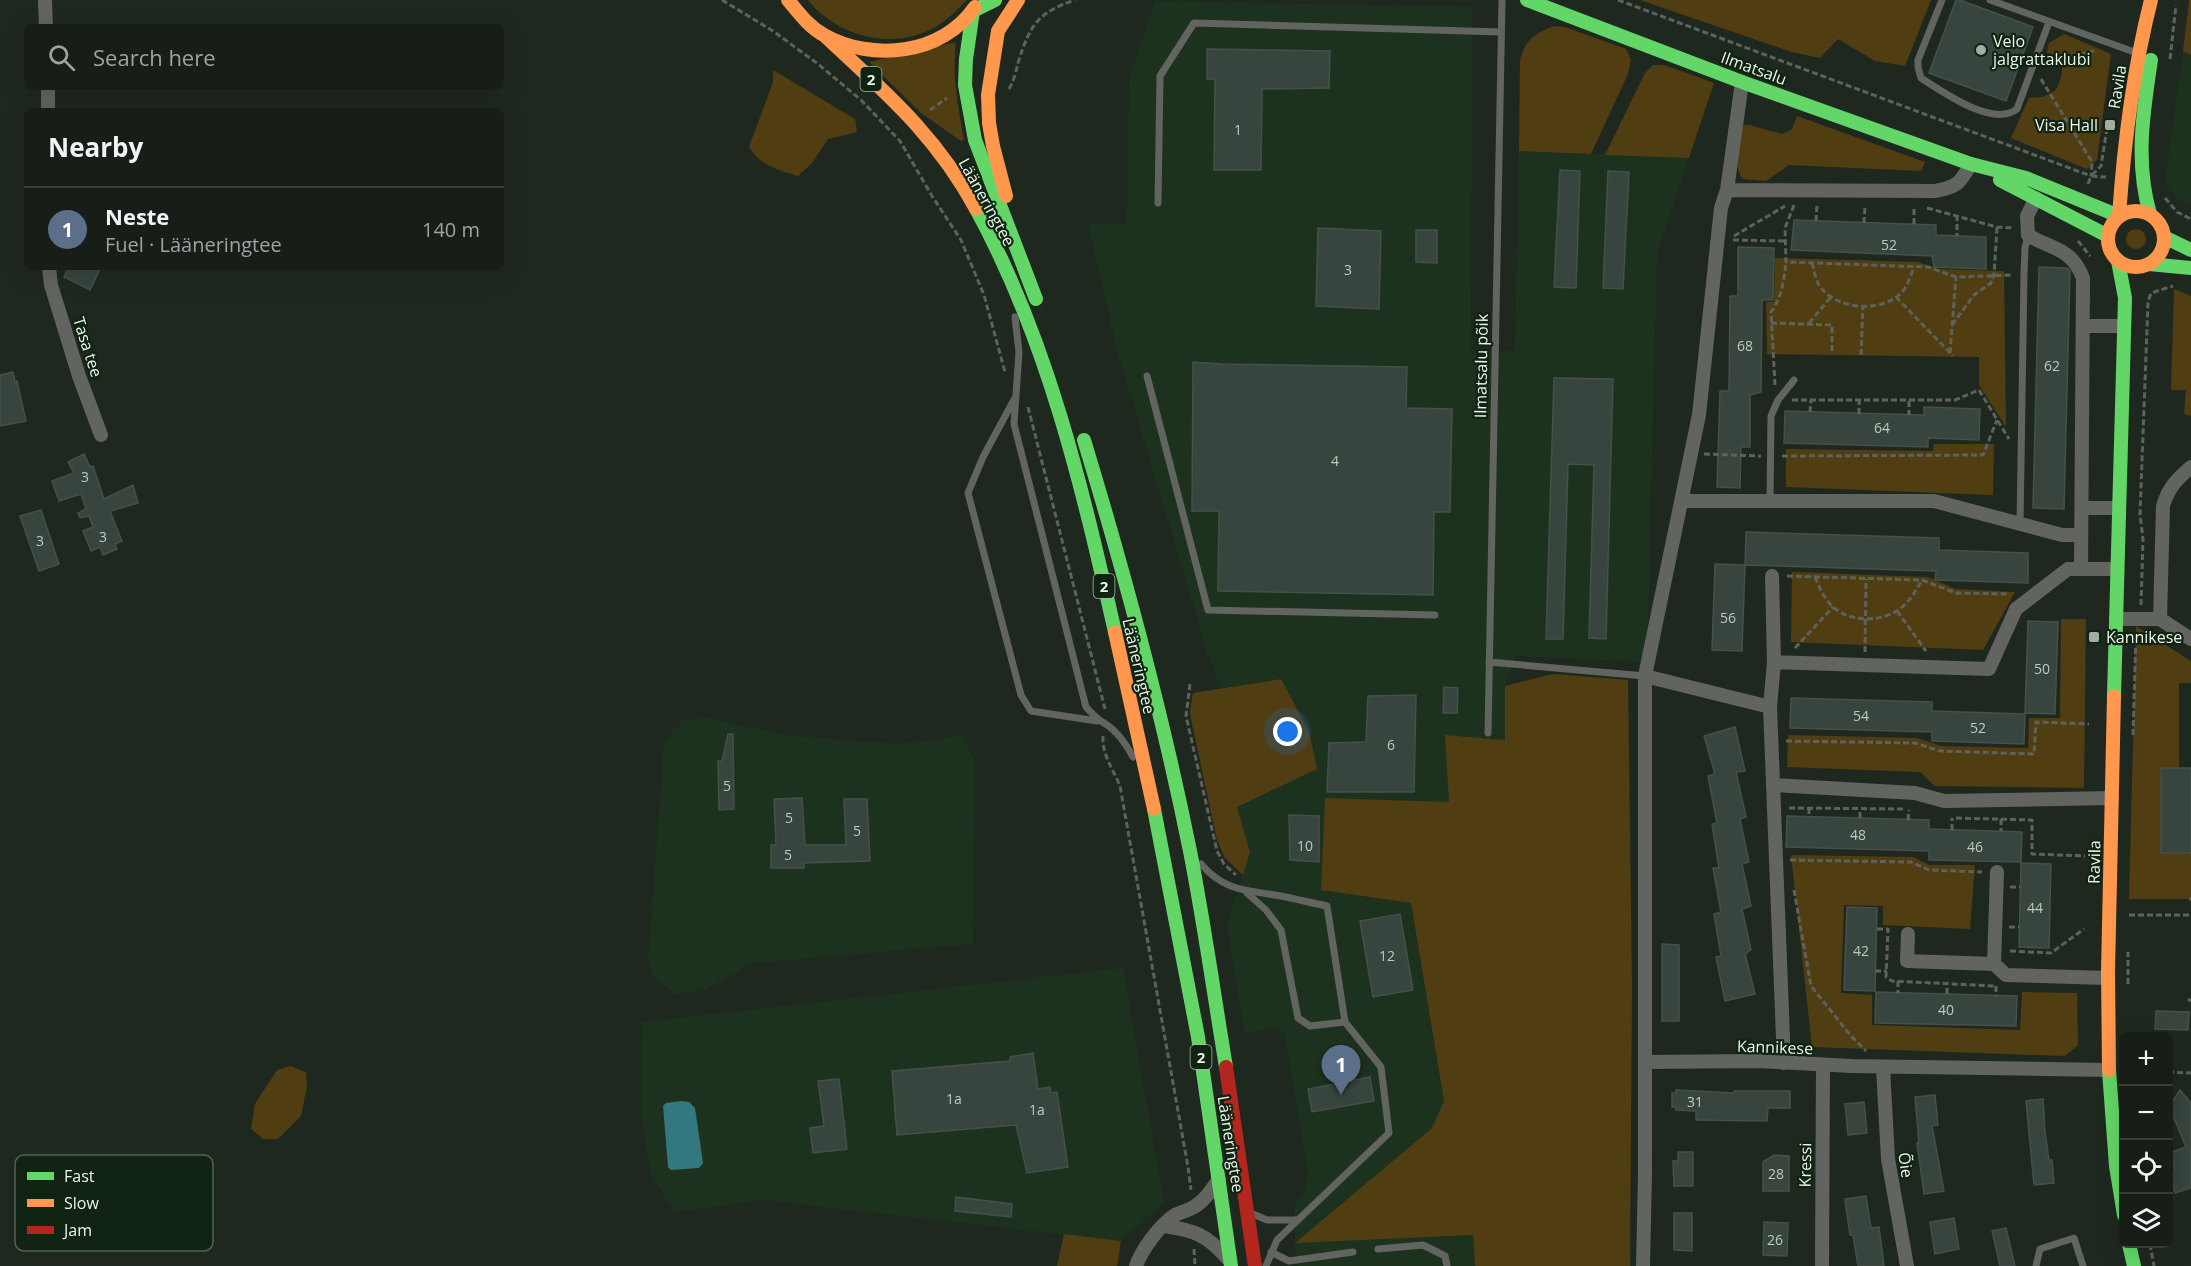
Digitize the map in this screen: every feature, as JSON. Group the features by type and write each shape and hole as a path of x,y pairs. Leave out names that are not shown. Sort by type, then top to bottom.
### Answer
{"main road":[{"path":"788,1 806,22 826,37 856,49 888,52 920,47 949,33 976,6 995,0"},
{"name":"Lääneringtee","path":"976,6 966,58 965,85 970,119 975,140 1040,311 1006,197 989,123 988,94 998,31 1018,0"},
{"name":"Ilmatsalu","path":"1527,0 1742,82 1971,164 2026,178 2119,216"},
{"name":"Ravila","path":"2150,214 2141,185 2139,158 2151,0"},
{"name":"Ravila","path":"2119,216 2124,148 2157,0"},
{"name":"Lääneringtee","path":"826,37 916,122 960,179 1019,298 1048,379 1082,493 1149,786 1180,938 1223,1182 1231,1264"},
{"name":"Ilmatsalu","path":"1971,164 2108,236"},
{"path":"2145,265 2160,252 2164,237 2162,228 2150,214 2134,211 2119,216 2109,229 2108,236 2112,254 2118,261 2133,267 2145,265 2191,268"},
{"path":"2164,237 2191,250"},
{"name":"Ravila","path":"2118,261 2126,298 2118,508 2107,978 2108,1070 2115,1160 2121,1194"},
{"name":"Ravila","path":"2126,298 2145,265"},
{"name":"Lääneringtee","path":"1079,422 1110,525 1151,681 1190,851 1244,1209 1255,1266"},
{"path":"2130,1248 2134,1266"}],"street":[{"path":"45,0 46,24"},
{"path":"1642,1266 1646,1173 1645,676 1699,416 1721,208 1727,190 1742,82"},
{"path":"48,90 48,108"},
{"path":"1727,190 1935,191 1953,188 1962,180 1971,164"},
{"path":"2036,198 2027,216 2028,236 2060,249 2078,265 2083,278 2081,569"},
{"name":"Tasa tee","path":"49,270 51,285 79,375 101,435"},
{"path":"2083,326 2124,326"},
{"path":"2160,619 2163,506 2167,491 2191,467"},
{"path":"1682,501 1934,501 2062,535 2081,535"},
{"path":"2082,508 2118,508"},
{"path":"1778,662 1989,669 2016,609 2068,569 2117,569"},
{"path":"1772,576 1778,662 1770,706 1784,1063"},
{"path":"2116,619 2160,619 2191,639"},
{"path":"1645,676 1770,706"},
{"path":"1773,785 1915,793 1944,801 2112,798"},
{"path":"1997,872 1994,958 2006,975 2107,978"},
{"path":"1908,934 1907,961 1994,958"},
{"name":"Kannikese","path":"1645,1062 2108,1070"},
{"name":"Kressi","path":"1821,1266 1823,1065"},
{"name":"Õie","path":"1882,1067 1888,1159 1907,1266"},
{"path":"1136,1266 1150,1240 1173,1216 1192,1208 1223,1182"},
{"path":"1164,1226 1194,1231 1214,1242 1231,1264"}],"lane":[{"name":"Ilmatsalu põik","path":"1488,733 1502,0"},
{"path":"1942,0 1918,60 1921,78 1949,97 1973,108 2001,116 2017,110 2049,22"},
{"path":"1990,0 2145,56"},
{"path":"1158,203 1160,76 1194,24 1501,32"},
{"path":"2020,524 2024,274 2028,236"},
{"path":"997,251 1016,321 1019,352 1014,424 1086,707 1122,741 1132,754 1149,786"},
{"path":"1147,376 1208,610 1435,615"},
{"path":"1770,501 1771,416 1777,401 1794,380"},
{"path":"1016,392 983,457 968,493 1021,695 1031,711 1100,722"},
{"path":"1489,662 1645,676"},
{"path":"1190,851 1222,884 1249,892 1327,906 1345,1022 1381,1068 1389,1133 1277,1240 1266,1266"},
{"path":"1249,892 1281,930 1298,1018 1310,1026 1345,1022"},
{"path":"1244,1209 1267,1220 1297,1220"},
{"path":"2036,1266 2040,1249 2074,1238 2083,1266"},
{"path":"1378,1249 1423,1245 1445,1256 1447,1266"},
{"path":"1271,1252 1289,1261 1353,1252"}],"path":[{"path":"722,0 773,31 818,64 861,100 900,141 961,240 984,295 1006,377 1026,402 1106,705 1100,722 1102,746 1104,755 1120,786 1188,1167 1192,1208"},
{"path":"1618,0 2091,176 2113,178"},
{"path":"2169,65 2176,5"},
{"path":"2085,193 2091,176 2092,162 2033,66 2113,46"},
{"path":"2091,176 2101,166 2108,119"},
{"path":"2162,193 2176,212 2191,219"},
{"path":"1785,241 1727,240 1797,199 1785,228 1786,262 1784,282 1777,303 1771,312 1777,401 1955,400 1979,390 2021,458"},
{"path":"1816,221 1817,200"},
{"path":"1864,222 1865,201"},
{"path":"1914,205 1914,224"},
{"path":"1957,215 1957,236"},
{"path":"1952,325 1974,295 1991,283 1994,275 1997,227"},
{"path":"1786,262 1928,267 1956,277 2024,274"},
{"path":"1812,263 1820,286 1832,297 1849,304 1863,306 1881,304 1896,297 1908,282 1914,267"},
{"path":"1950,352 1956,277"},
{"path":"2133,745 2136,619 2141,611 2143,539 2140,514 2148,302 2151,293 2178,284"},
{"path":"1808,324 1832,297"},
{"path":"1896,297 1953,356"},
{"path":"1861,354 1863,306"},
{"path":"1771,323 1832,325 1832,354"},
{"path":"1810,412 1811,400"},
{"path":"1859,400 1859,414"},
{"path":"1908,400 1908,415"},
{"path":"1691,454 1983,455 1997,420"},
{"path":"1772,576 1922,580 1956,593 2034,595"},
{"path":"1815,577 1823,596 1833,607 1842,613 1866,619 1882,618 1897,611 1909,600 1922,580"},
{"path":"1865,665 1866,579"},
{"path":"1778,662 1833,607"},
{"path":"1897,611 1938,668"},
{"path":"1190,684 1186,716 1217,851 1224,864 1242,880 1249,892"},
{"path":"1771,741 1915,743 1940,751 2034,754 2037,722 2089,724"},
{"path":"1785,808 1920,810"},
{"path":"1809,808 1809,817"},
{"path":"1860,809 1860,818"},
{"path":"1908,810 1908,820"},
{"path":"1952,830 1950,818 2032,820 2032,854 2085,855"},
{"path":"2001,819 2001,831"},
{"path":"1776,860 1911,862 1929,870 1997,872"},
{"path":"1793,883 1811,986 1851,1036 1882,1067"},
{"path":"2129,907 2129,915 2191,915"},
{"path":"1877,928 1888,929"},
{"path":"1994,958 2051,953 2084,928"},
{"path":"2128,948 2128,992"},
{"path":"1875,971 1887,971"},
{"path":"1898,981 1898,993"},
{"path":"1947,984 1947,994"},
{"path":"1996,986 1996,996"},
{"path":"2173,1072 2191,1073"},
{"path":"1194,1231 1195,1266"},
{"path":"2151,1248 2154,1266"}],"shaded area":[{"path":"808,0 967,0 946,20 926,32 890,39 853,32 836,24"},
{"path":"1640,0 1931,0 1905,66 1875,61 1838,39 1820,58 1792,52"},
{"path":"2189,0 2191,0 2191,55 2183,51"},
{"path":"1155,1 1472,7 1471,350 1515,351 1519,151 1689,158 1657,252 1647,662 1515,656 1505,686 1506,740 1446,735 1449,802 1325,798 1321,890 1411,903 1444,1101 1432,1128 1296,1242 1473,1235 1475,1266 1298,1266 1295,1243 1295,1203 1304,1194 1308,1175 1284,1032 1273,1028 1244,1033 1227,923 1250,852 1237,807 1317,768 1281,679 1221,688 1207,652 1116,346 1088,223 1127,225 1129,79"},
{"path":"1553,26 1565,27 1626,49 1631,60 1628,74 1591,154 1519,151 1520,61 1531,39"},
{"path":"2064,34 2111,54 2097,160 2087,169 2011,138 2029,98 2043,97 2056,90 2062,72 2061,63 2047,52 2049,43"},
{"path":"956,42 955,79 964,140 961,141 921,113 869,62"},
{"path":"2183,51 2191,55 2191,205 2177,200 2165,182"},
{"path":"1653,65 1664,65 1714,83 1689,158 1605,155 1645,73"},
{"path":"773,70 855,119 857,132 828,139 812,163 798,176 764,163 749,147 773,82"},
{"path":"1797,116 1925,162 1921,171 1789,165 1766,181 1743,179 1739,173 1737,160 1743,125 1782,134 1792,129"},
{"path":"2136,229 2143,232 2146,239 2143,246 2136,249 2129,246 2126,239 2129,232"},
{"path":"1775,258 1918,262 1939,269 2004,271 2006,427 1979,385 1979,357 1767,354 1766,302 1774,302"},
{"path":"2174,289 2191,296 2191,416 2184,414 2186,390 2171,390"},
{"path":"1934,444 1994,444 1993,495 1786,487 1786,449 1933,451"},
{"path":"1792,572 1927,577 1956,589 2015,592 1983,650 1791,642"},
{"path":"2061,619 2086,619 2084,788 1935,786 1920,772 1787,767 1788,735 1917,738 1941,746 2028,748 2029,718 2060,718"},
{"path":"2136,626 2191,661 2191,683 2179,683 2179,768 2191,853 2191,899 2129,899"},
{"path":"1553,674 1628,680 1632,986 1630,1266 1475,1266 1473,1235 1295,1243 1432,1128 1444,1101 1411,903 1321,890 1325,798 1449,802 1445,735 1505,740 1505,686"},
{"path":"1281,679 1309,731 1317,769 1237,807 1250,852 1243,875 1225,858 1217,840 1190,712 1193,693"},
{"path":"701,717 792,736 899,744 962,736 975,762 973,944 753,963 706,989 675,994 655,979 648,963 664,742 682,721"},
{"path":"1791,855 1913,857 1929,865 1975,865 1970,929 1883,925 1883,906 1844,905 1841,993 1872,995 1872,1025 2020,1030 2022,992 2077,993 2078,1045 2065,1056 1812,1047"},
{"path":"1123,968 1164,1202 1121,1241 763,1200 674,1212 651,1174 641,1118 642,1022"},
{"path":"290,1066 306,1072 307,1086 301,1116 278,1139 263,1139 251,1129 255,1104 277,1070"},
{"path":"1064,1234 1121,1241 1117,1266 1057,1266"}],"water":[{"path":"689,1102 695,1108 703,1163 699,1168 671,1170 668,1167 663,1106 666,1103"}],"building":[{"name":"Velo jalgrattaklubi","path":"1956,0 2033,27 2006,101 1929,73"},
{"path":"1207,49 1330,51 1329,88 1262,89 1261,170 1214,170 1215,79 1207,79"},
{"path":"1560,170 1580,171 1576,288 1554,287"},
{"path":"1608,171 1629,172 1623,289 1603,288"},
{"path":"1794,220 1936,225 1936,235 1986,237 1986,269 1934,267 1932,256 1791,250"},
{"path":"1318,228 1381,231 1379,309 1316,306"},
{"path":"1416,230 1437,230 1437,263 1416,262"},
{"path":"1738,247 1774,248 1773,300 1762,300 1761,392 1750,395 1750,447 1741,447 1740,488 1717,487 1720,391 1729,391 1730,296 1738,296"},
{"path":"2039,267 2067,268 2070,271 2064,509 2033,508"},
{"path":"68,270 100,270 90,290 64,277"},
{"path":"1193,362 1407,367 1406,408 1452,409 1450,512 1434,512 1433,595 1218,591 1219,511 1192,511"},
{"path":"13,372 26,421 0,426 0,375"},
{"path":"1554,378 1613,379 1606,639 1589,638 1594,465 1568,464 1563,639 1546,639"},
{"path":"1924,407 1980,409 1979,440 1928,438 1928,447 1784,443 1785,411 1924,415"},
{"path":"84,454 90,467 93,466 104,499 133,485 138,503 110,511 122,541 115,544 117,549 103,555 100,547 91,551 83,531 93,527 89,516 80,518 78,513 86,509 81,494 59,501 52,481 74,473 68,462"},
{"path":"41,510 59,564 39,571 20,516"},
{"path":"1746,532 1939,538 1939,550 2028,553 2028,583 1935,580 1936,571 1745,565"},
{"path":"1715,564 1745,565 1742,651 1712,650"},
{"path":"2028,621 2058,622 2055,714 2025,713"},
{"path":"1444,687 1458,688 1457,713 1443,713"},
{"path":"1416,695 1414,792 1327,792 1329,743 1366,742 1368,696"},
{"path":"1791,698 1932,702 1932,711 2025,714 2024,744 1932,741 1932,732 1790,728"},
{"path":"1735,727 1745,771 1736,772 1746,817 1740,819 1749,862 1742,864 1751,906 1742,909 1751,950 1745,954 1755,994 1725,1001 1716,957 1721,956 1714,914 1721,912 1713,868 1719,868 1712,824 1717,823 1708,776 1715,774 1704,736"},
{"path":"728,734 733,734 734,809 719,810 718,761 722,761"},
{"path":"2161,768 2191,768 2191,853 2161,853"},
{"path":"802,798 805,845 846,845 844,799 867,799 870,861 804,863 804,868 771,868 771,845 776,845 774,799"},
{"path":"1289,815 1319,816 1319,862 1290,860"},
{"path":"1787,816 1929,820 1929,829 2022,832 2021,862 1929,860 1929,851 1786,847"},
{"path":"2021,863 2051,864 2049,948 2019,947"},
{"path":"1847,907 1877,908 1875,991 1844,990"},
{"path":"1400,914 1413,990 1373,997 1360,921"},
{"path":"1662,944 1679,945 1679,1021 1662,1021"},
{"path":"1876,992 2017,996 2016,1026 1875,1023"},
{"path":"2156,1011 2189,1012 2188,1030 2155,1029"},
{"path":"1033,1053 1038,1089 1050,1087 1051,1093 1057,1092 1068,1167 1027,1173 1016,1125 897,1135 892,1071 1010,1061 1010,1057"},
{"path":"1370,1077 1374,1101 1312,1112 1308,1089"},
{"path":"839,1079 847,1149 813,1153 810,1128 824,1126 818,1081"},
{"path":"1676,1090 1734,1093 1734,1091 1790,1091 1790,1108 1768,1108 1767,1121 1696,1120 1696,1111 1676,1110 1676,1107 1672,1107 1672,1093 1676,1093"},
{"path":"2180,1090 2191,1103 2191,1188 2175,1193 2173,1152 2186,1147 2173,1116 2173,1100"},
{"path":"1935,1095 1938,1125 1932,1126 1944,1191 1924,1194 1917,1143 1919,1143 1915,1097"},
{"path":"2043,1099 2045,1132 2049,1160 2052,1160 2054,1183 2034,1185 2026,1101"},
{"path":"1864,1102 1867,1133 1848,1135 1845,1104"},
{"path":"1678,1152 1693,1152 1693,1186 1674,1186 1673,1161 1678,1161"},
{"path":"1774,1155 1789,1156 1789,1191 1763,1191 1763,1162"},
{"path":"1866,1196 1871,1228 1879,1227 1884,1266 1858,1266 1853,1235 1850,1235 1845,1199"},
{"path":"956,1197 1012,1204 1011,1217 955,1211"},
{"path":"1674,1213 1692,1213 1692,1251 1674,1250"},
{"path":"1954,1218 1959,1249 1935,1254 1930,1222"},
{"path":"1764,1222 1788,1223 1787,1256 1763,1255"},
{"path":"2006,1228 2015,1266 2000,1266 1992,1231"}],"traffic: fast":[{"path":"973,11 995,0"},
{"path":"1527,0 1742,82 1971,164 2026,178 2119,216"},
{"path":"973,11 966,59 965,85 975,140 1036,299"},
{"path":"2150,214 2145,195 2142,137 2151,60"},
{"path":"2000,180 2108,236"},
{"path":"976,209 1001,259 1043,362 1076,469 1115,632"},
{"path":"2164,237 2191,250"},
{"path":"2114,696 2125,298 2118,261"},
{"path":"2149,264 2191,268"},
{"path":"1084,440 1155,695 1179,799 1195,878 1226,1067"},
{"path":"1154,809 1198,1037 1231,1266"},
{"path":"2109,1070 2116,1166 2121,1194"},
{"path":"2130,1248 2134,1266"}],"traffic: slow":[{"path":"788,0 809,24 824,35 843,44 884,51 925,44 944,35 961,23 975,7"},
{"path":"1006,196 993,146 988,95 998,31 1018,0"},
{"path":"2119,216 2130,107 2151,0"},
{"path":"826,37 927,137 961,183 976,209"},
{"path":"2136,211 2147,213 2156,219 2162,228 2164,239 2162,250 2156,259 2147,265 2136,267 2125,265 2116,259 2110,250 2108,239 2110,228 2116,219 2125,213 2136,211"},
{"path":"1115,632 1154,809"},
{"path":"2109,1070 2108,971 2114,696"}],"traffic: jam":[{"path":"1226,1067 1255,1266"}],"place":[{"name":"Velo jalgrattaklubi","path":"1981,50"},
{"name":"Visa Hall","path":"2110,125"},
{"name":"Kannikese","path":"2094,637"},
{"name":"Neste","path":"1341,1095"}]}
